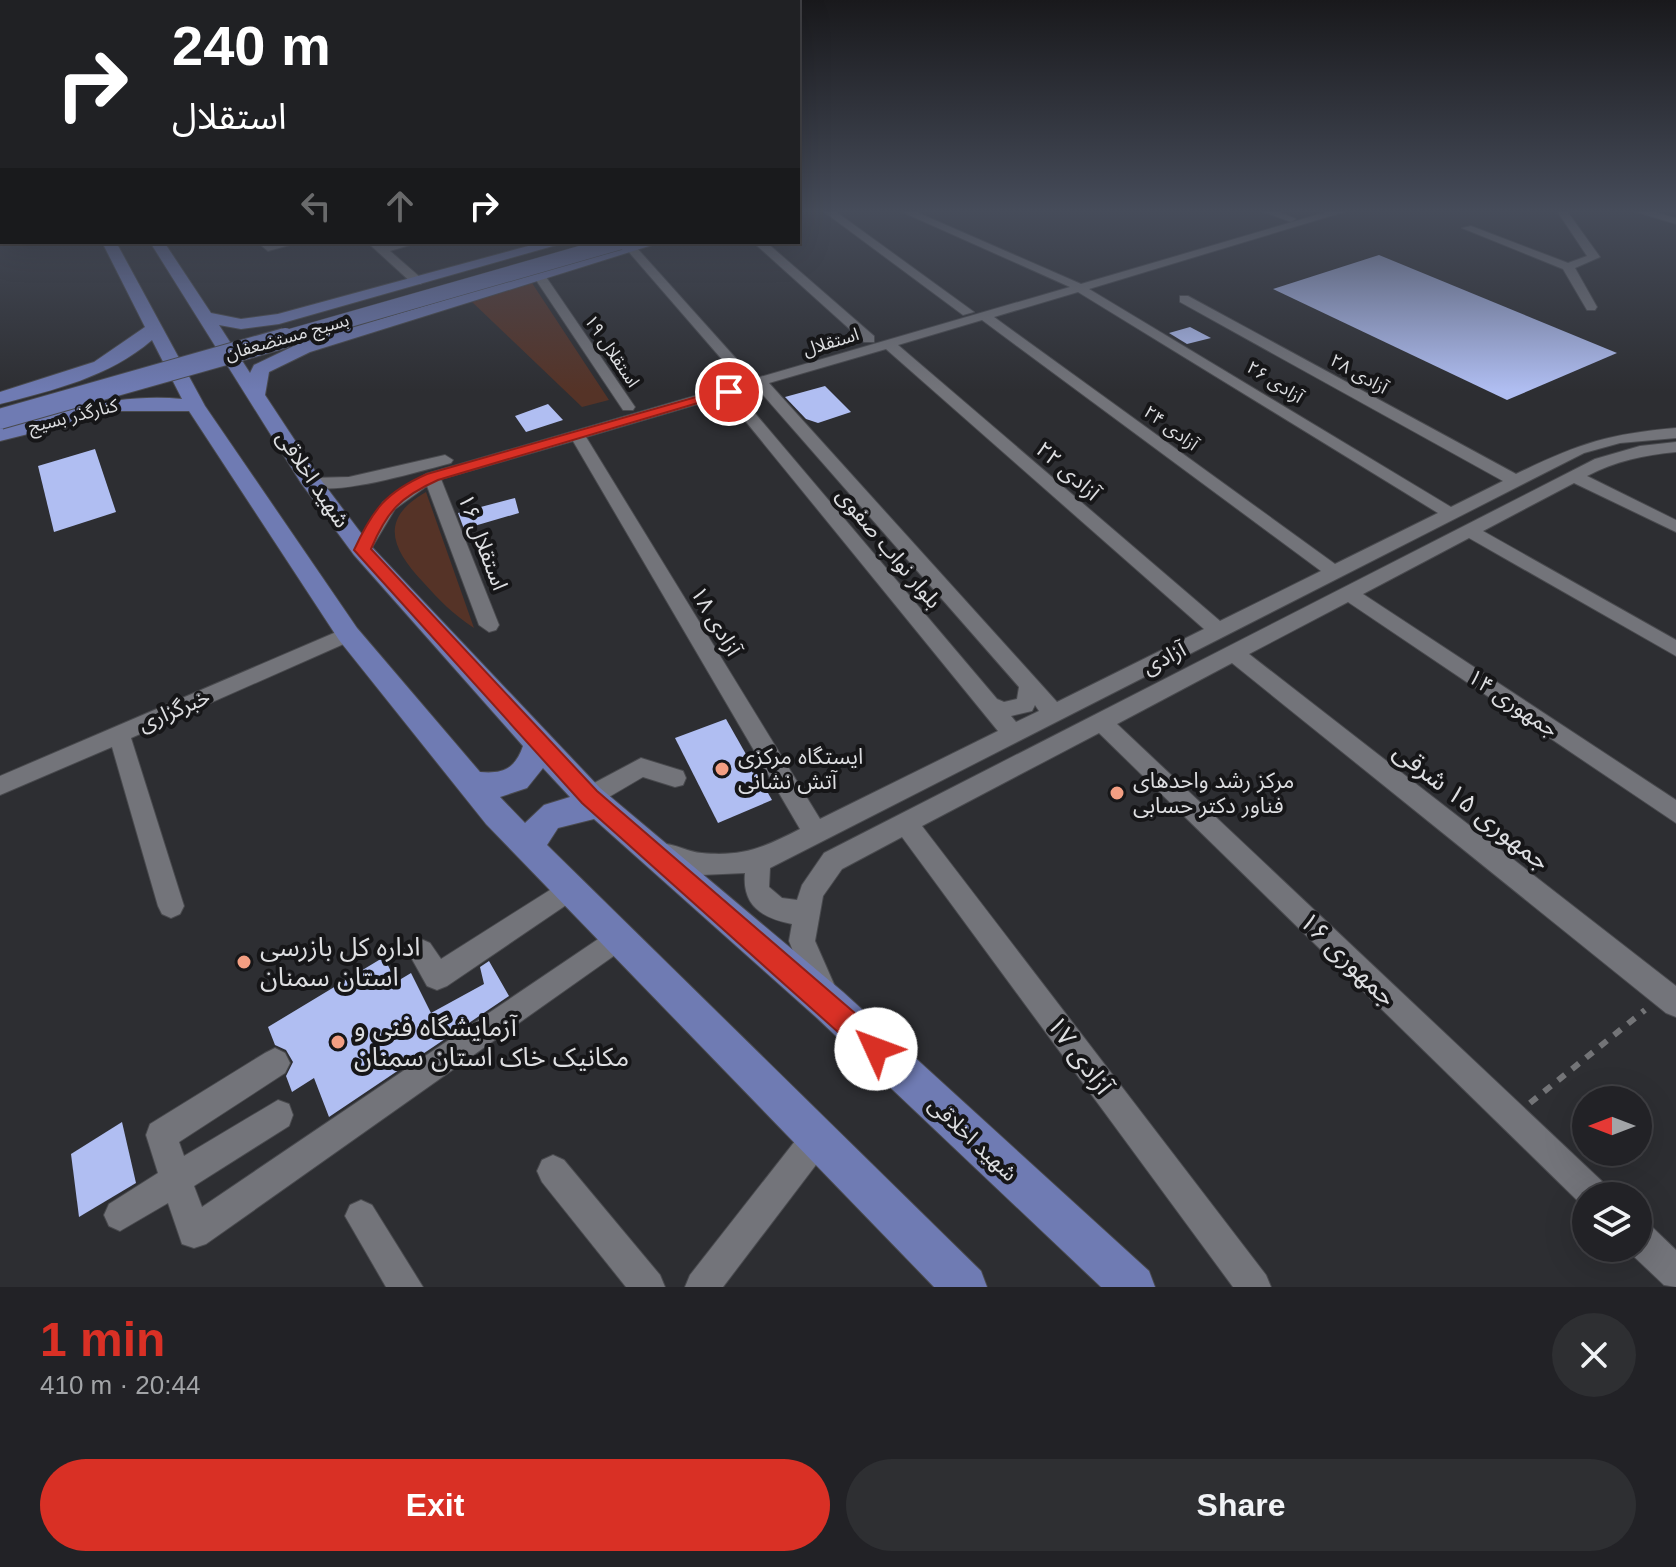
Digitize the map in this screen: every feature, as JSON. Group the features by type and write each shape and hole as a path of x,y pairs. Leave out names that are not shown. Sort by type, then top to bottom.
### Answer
{"main road":[{"path":"125,271 195,406 348,634 530,849 956,1282"},
{"name":"شهید اخلاقی","path":"168,271 205,317 257,393 312,483 362,550 595,802 830,1005 1133,1287"},
{"path":"205,317 241,324 279,319 453,271"},
{"name":"بسیج مستضعفان","path":"3,401 484,271"},
{"name":"بسیج مستضعفان","path":"0,419 535,271"},
{"path":"257,393 260,369 304,348 556,271"},
{"path":"279,319 269,325 266,339 277,347 304,348"},
{"name":"کنارگذر بسیج","path":"3,401 103,369 129,352 155,328"},
{"path":"3,401 38,397 46,404 41,415 21,429"},
{"name":"کنارگذر بسیج","path":"0,435 122,402 158,401 195,406"},
{"path":"472,784 510,784 524,775 533,762 539,742"},
{"path":"530,849 535,830 545,818 595,802"}],"street":[{"path":"406,271 417,281"},
{"name":"بلوار نواب صفوی","path":"650,271 758,385 1054,713"},
{"path":"792,271 869,339"},
{"path":"911,271 968,312"},
{"name":"آزادی ۲۶","path":"1043,271 1073,284 1394,484 1451,514"},
{"name":"استقلال","path":"312,483 379,477 628,407 758,385 869,339 1120,271"},
{"path":"1570,271 1591,307"},
{"name":"استقلال ۱۹","path":"540,277 628,407"},
{"name":"استقلال","path":"807,363 1040,302 1073,284"},
{"name":"آزادی ۲۸","path":"1184,299 1516,481"},
{"name":"آزادی ۲۴","path":"985,316 1334,572"},
{"name":"آزادی ۲۲","path":"889,344 1218,631"},
{"path":"362,550 376,520 401,491 432,477 577,434 747,394 758,385"},
{"name":"بلوار نواب صفوی","path":"733,397 1013,734"},
{"name":"آزادی","path":"652,851 701,864 758,862 1578,450 1619,438 1676,433"},
{"name":"آزادی ۱۸","path":"577,434 815,833"},
{"name":"آزادی","path":"830,1005 802,941 811,893 833,861 1601,462 1640,451 1676,447"},
{"path":"1574,476 1676,527"},
{"path":"379,477 378,485 384,490 401,491"},
{"name":"استقلال ۱۶","path":"432,477 489,625"},
{"path":"1470,531 1676,649"},
{"name":"جمهوری ۱۴","path":"1349,593 1676,813"},
{"path":"1280,600 1304,617"},
{"name":"خبرگزاری","path":"0,786 348,634"},
{"name":"جمهوری ۱۵ شرقی","path":"1234,653 1670,999"},
{"path":"989,705 1004,710 1024,705 1029,697 1029,685"},
{"name":"جمهوری ۱۶","path":"1101,722 1580,1182"},
{"path":"119,734 171,906"},
{"path":"595,802 641,767 675,778"},
{"name":"آزادی ۱۷","path":"906,824 1254,1287"},
{"path":"758,862 756,891 769,906 785,912 808,913"},
{"path":"421,952 437,977 569,889"},
{"path":"275,1063 161,1135 194,1232 616,939"},
{"path":"120,1215 278,1115"},
{"path":"702,1287 817,1138"},
{"path":"553,1171 648,1287"},
{"path":"361,1216 406,1287"},
{"path":"1652,1250 1676,1273"}],"path":[{"path":"1513,1117 1670,999"}],"shaded area":[{"path":"532,283 609,400 582,407 470,300"},
{"path":"426,492 474,628 429,589 412,570 398,546 396,524 401,513"}],"building":[{"path":"1329,271 1418,271 1617,353 1507,400 1273,289"},
{"path":"1190,327 1211,338 1187,344 1169,333"},
{"path":"825,386 851,412 818,423 806,419 785,397"},
{"path":"548,404 563,420 526,432 515,416"},
{"path":"95,449 116,512 54,532 38,466"},
{"path":"515,498 519,513 464,529 458,513"},
{"name":"ایستگاه مرکزی آتش نشانی","path":"726,719 772,800 718,823 675,738"},
{"path":"384,957 396,982 411,973 431,1013 484,984 480,967 489,961 509,996 329,1117 314,1078 292,1092 286,1076 293,1062 286,1050 275,1045 268,1027"},
{"path":"122,1122 136,1183 79,1217 71,1154"}],"place":[{"name":"ایستگاه مرکزی آتش نشانی","path":"722,769"},
{"name":"مرکز رشد واحدهای فناور دکتر حسابی","path":"1117,793"},
{"name":"اداره کل بازرسی استان سمنان","path":"244,962"},
{"name":"آزمایشگاه فنی و مکانیک خاک استان سمنان","path":"338,1042"}],"route":[{"path":"729,392 618,421 432,477 401,491 376,520 362,550 589,797 830,1005 876,1049"}]}
